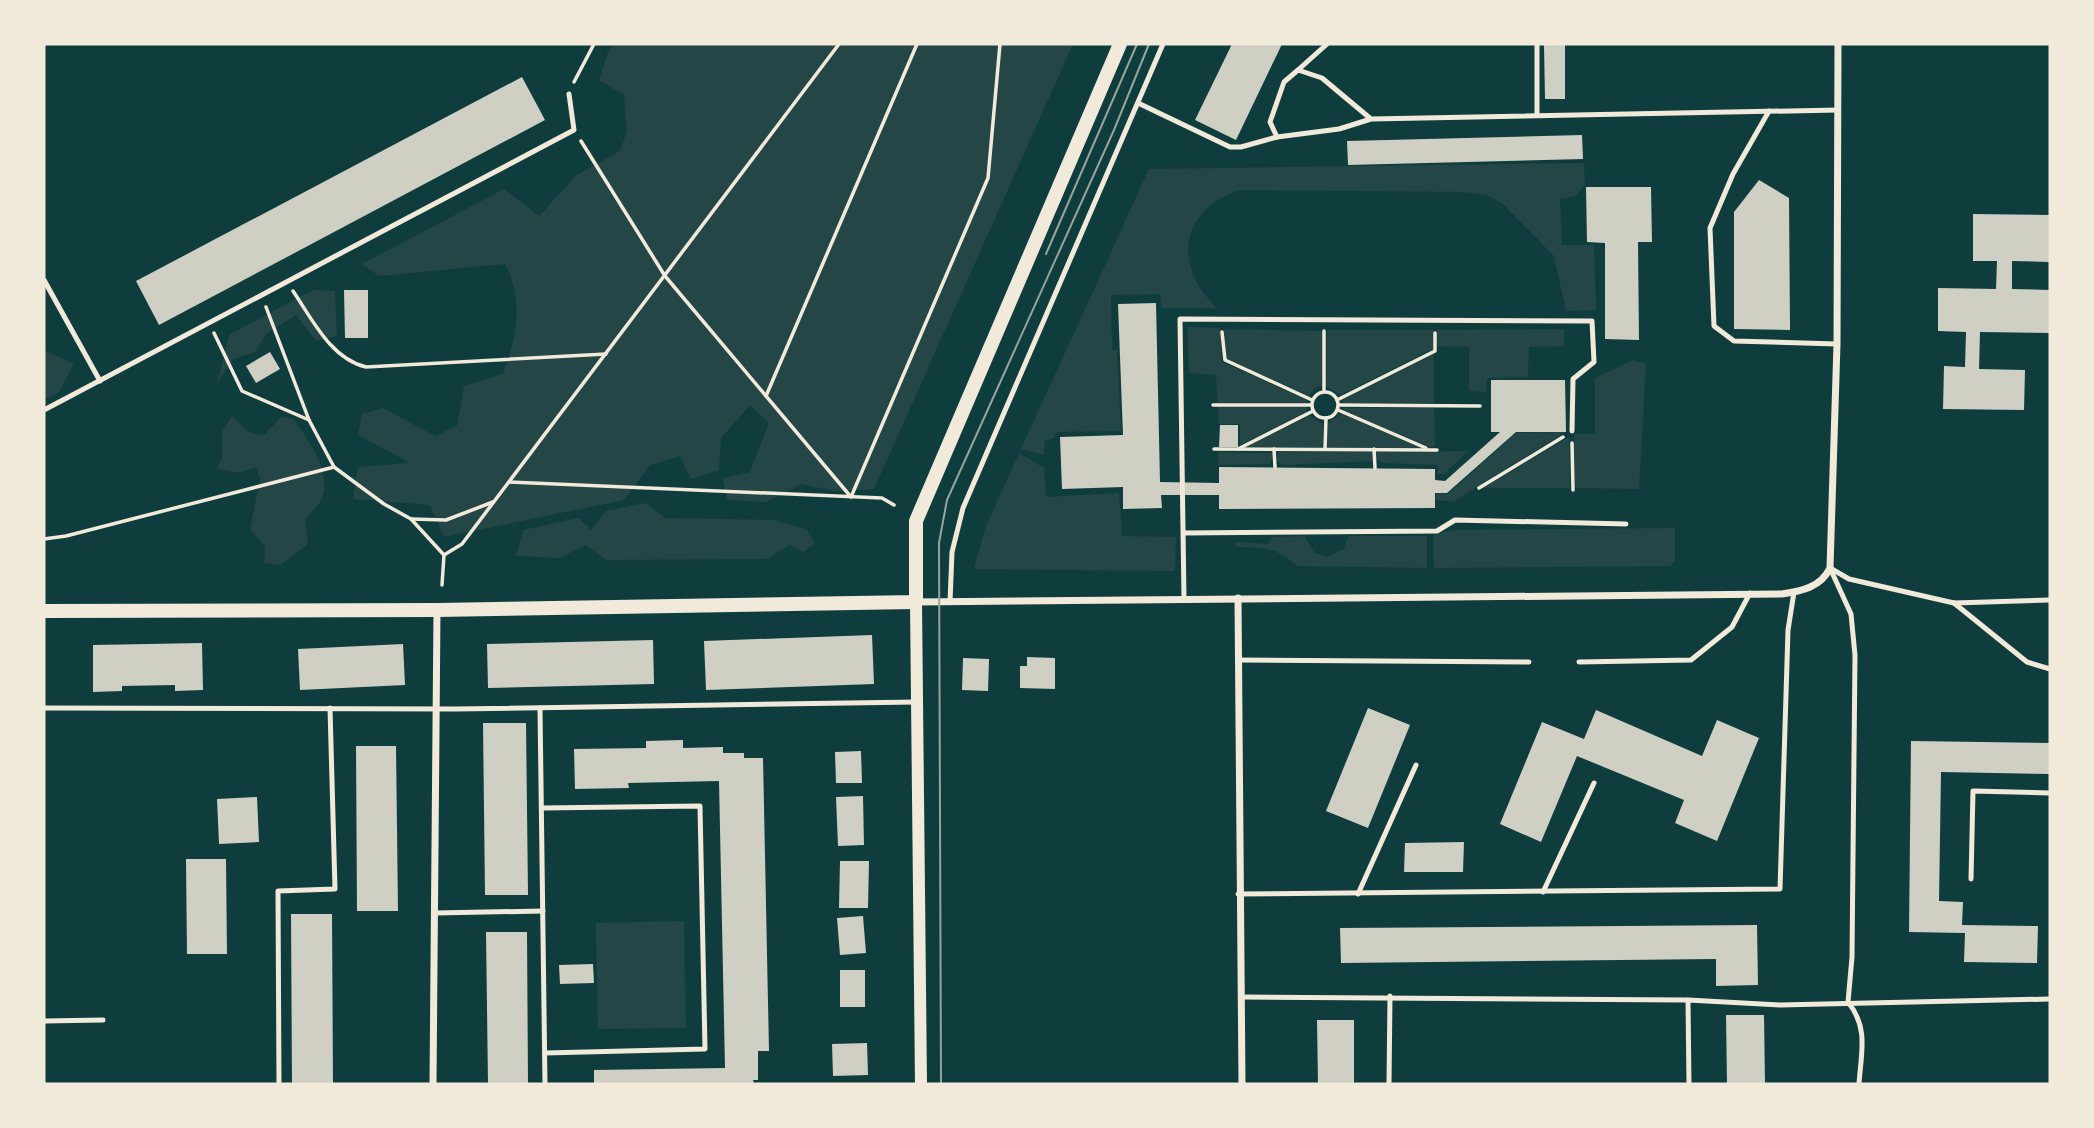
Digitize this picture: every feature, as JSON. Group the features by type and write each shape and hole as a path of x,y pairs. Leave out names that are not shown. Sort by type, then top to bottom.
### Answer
{"main road":[{"path":"44,611 437,610 873,605 916,602 916,521 1121,44"}],"street":[{"path":"921,1084 916,602 1794,592 1814,586 1826,578 1830,568 1837,344 1838,44"},
{"path":"1238,598 1238,894 1242,1084"},
{"path":"433,1084 437,610"}],"lane":[{"path":"950,602 952,552 963,508 1163,44"},
{"path":"1277,137 1270,122 1284,82 1327,44"},
{"path":"1536,44 1537,114"},
{"path":"1298,70 1322,78 1371,119"},
{"path":"44,410 574,130 569,94"},
{"path":"1138,103 1230,147 1241,147 1277,137 1339,129 1371,119 1838,110"},
{"path":"1769,111 1733,174 1710,228 1714,326 1734,341 1837,344"},
{"path":"44,279 100,381"},
{"path":"1184,599 1180,319 1592,321 1594,362 1573,379 1572,431"},
{"path":"1184,533 1437,531 1455,520 1626,524"},
{"path":"1830,568 1849,579 1954,603 2050,600"},
{"path":"1830,568 1851,614 1855,655 1852,957 1848,1002 1859,1016 1863,1038 1858,1084"},
{"path":"1238,894 1780,888 1788,630 1794,592"},
{"path":"1579,662 1691,660 1732,627 1750,593"},
{"path":"1954,603 2027,662 2050,669"},
{"path":"1238,660 1529,662"},
{"path":"44,708 540,708 919,702"},
{"path":"279,1084 278,891 335,889 330,708"},
{"path":"540,708 545,1084"},
{"path":"1358,894 1416,765"},
{"path":"1544,892 1594,783"},
{"path":"1971,879 1973,791 2050,793"},
{"path":"542,808 700,806 705,1049 545,1053"},
{"path":"435,913 543,911"},
{"path":"1389,1084 1390,996"},
{"path":"1242,997 1688,1000 1780,1005 2050,999"},
{"path":"1688,1000 1689,1084"},
{"path":"44,1021 103,1020"}],"path":[{"path":"569,94 594,44"},
{"path":"444,555 462,544 839,44"},
{"path":"766,396 917,44"},
{"path":"851,497 988,178 1000,44"},
{"path":"574,130 665,276 851,497"},
{"path":"286,280 330,344 351,363 358,365 606,354"},
{"path":"261,293 309,420 334,467 384,505 411,519 444,555 442,584"},
{"path":"1221,320 1225,360 1311,403 1313,411 1325,418"},
{"path":"1324,320 1324,391"},
{"path":"1337,400 1435,351 1435,321"},
{"path":"209,323 242,391 309,420"},
{"path":"1213,405 1311,403 1324,391"},
{"path":"1324,391 1337,400 1338,408"},
{"path":"1325,418 1338,408 1480,406"},
{"path":"1338,408 1430,449"},
{"path":"1236,449 1313,411"},
{"path":"1325,418 1325,449"},
{"path":"1479,488 1572,431"},
{"path":"1572,431 1573,490"},
{"path":"1214,449 1437,450"},
{"path":"1274,449 1275,467"},
{"path":"1374,449 1375,468"},
{"path":"44,539 66,537 334,467"},
{"path":"509,482 882,498 894,505"},
{"path":"411,519 446,520 494,502"}],"shaded area":[{"path":"618,44 1073,44 874,489 835,491 801,484 766,502 727,500 723,478 750,472 769,423 750,405 721,438 719,470 691,479 680,456 650,465 624,500 444,537 430,505 353,499 358,467 410,463 358,435 362,414 383,408 435,436 457,426 464,386 503,374 512,346 516,319 515,291 505,264 379,276 362,264 504,189 539,216 577,175 620,151 627,131 624,95 599,80 609,49"},
{"path":"1584,163 1585,184 1576,196 1560,199 1562,245 1594,245 1596,310 1566,311 1554,256 1502,203 1486,195 1465,192 1241,190 1205,210 1195,224 1189,240 1193,274 1203,292 1217,308 1161,308 1160,294 1111,295 1112,350 1117,350 1121,431 1057,432 1053,439 1045,440 1044,455 1021,449 1149,169"},
{"path":"313,290 335,291 337,336 316,341 296,315 266,334 255,352 233,359 217,384 229,335"},
{"path":"1187,327 1220,328 1222,362 1307,400 1306,403 1218,403 1216,375 1189,373"},
{"path":"1224,329 1322,331 1323,386 1315,387 1309,396 1225,360"},
{"path":"1564,329 1564,346 1529,347 1528,377 1487,378 1486,392 1469,391 1469,347 1437,346 1437,330"},
{"path":"1327,330 1433,330 1433,349 1341,395 1326,387"},
{"path":"44,350 74,364 59,392 44,400"},
{"path":"1434,354 1434,403 1343,403 1343,399"},
{"path":"1633,360 1646,364 1639,489 1574,488 1574,434 1595,434 1595,378"},
{"path":"1218,407 1306,407 1308,411 1240,445 1240,424 1219,424"},
{"path":"1344,408 1434,408 1435,446 1429,447 1343,411"},
{"path":"1342,414 1422,448 1327,448 1326,424"},
{"path":"232,416 248,432 264,435 281,417 293,419 312,447 322,470 324,492 320,502 305,519 308,544 280,565 264,563 265,547 250,529 260,479 256,467 240,473 217,469 222,458 222,432"},
{"path":"1309,416 1323,424 1323,447 1245,447"},
{"path":"1565,432 1453,502 1436,500 1436,493 1448,494 1516,433"},
{"path":"1569,437 1570,488 1483,488"},
{"path":"1468,451 1444,474 1438,474 1437,465 1382,463 1377,460 1375,452"},
{"path":"1219,452 1274,453 1270,464 1218,465"},
{"path":"1277,452 1372,452 1373,461 1283,465 1277,461"},
{"path":"1019,453 1044,468 1046,497 1119,493 1122,536 1176,537 1175,571 974,569 985,529"},
{"path":"645,503 665,518 773,520 806,529 815,543 803,552 789,545 767,559 606,560 585,545 560,558 516,556 523,530 579,518 591,530 606,511"},
{"path":"1675,528 1675,561 1670,566 1434,568 1433,535 1453,530"},
{"path":"1304,536 1315,553 1327,557 1344,549 1348,536 1427,536 1427,568 1298,566 1269,549 1235,547 1236,542 1269,544 1272,537"},
{"path":"684,921 686,1028 598,1029 596,923"}],"building":[{"path":"1232,44 1282,44 1236,140 1195,120"},
{"path":"1565,44 1565,99 1545,99 1544,45"},
{"path":"522,77 545,120 159,325 136,281"},
{"path":"1582,135 1583,159 1348,165 1347,141"},
{"path":"1759,180 1789,198 1790,330 1734,329 1734,212"},
{"path":"1586,187 1651,187 1652,242 1638,242 1639,340 1605,339 1605,243 1587,242"},
{"path":"1973,214 2050,215 2050,262 2012,261 2012,289 2050,290 2050,333 1980,332 1979,369 2025,370 2024,410 1943,409 1944,366 1965,367 1966,332 1938,331 1938,288 1996,289 1997,261 1973,261"},
{"path":"344,290 368,290 368,338 345,338"},
{"path":"1156,303 1160,482 1219,483 1219,467 1435,469 1435,480 1445,481 1500,432 1491,432 1491,380 1565,380 1566,432 1516,432 1447,493 1435,493 1435,508 1219,509 1219,495 1161,495 1162,508 1123,509 1123,487 1062,489 1060,437 1123,435 1118,304"},
{"path":"270,352 280,369 256,383 246,366"},
{"path":"1220,425 1238,425 1238,447 1219,447"},
{"path":"872,635 874,684 706,690 704,641"},
{"path":"653,640 654,684 488,688 487,644"},
{"path":"202,643 203,690 175,691 175,685 122,686 122,691 93,692 93,645"},
{"path":"403,644 405,685 300,690 298,649"},
{"path":"1027,657 1055,658 1055,689 1020,688 1020,666 1027,666"},
{"path":"963,658 989,659 988,691 962,690"},
{"path":"1368,708 1410,725 1368,828 1326,811"},
{"path":"1596,710 1702,756 1717,720 1759,738 1717,841 1675,823 1684,800 1577,756 1541,842 1500,824 1542,722 1584,739"},
{"path":"483,723 526,723 528,895 485,895"},
{"path":"683,740 683,748 723,747 723,753 744,753 744,758 763,758 769,1051 758,1051 758,1080 753,1080 754,1084 594,1084 594,1070 725,1068 719,781 628,783 629,788 575,789 574,749 646,748 646,741"},
{"path":"1911,741 2050,743 2050,774 1941,772 1939,901 1963,902 1962,925 2038,926 2037,963 1964,962 1965,933 1909,932"},
{"path":"356,746 396,746 398,911 357,911"},
{"path":"861,751 862,783 836,783 835,752"},
{"path":"863,796 864,845 838,846 836,797"},
{"path":"257,797 259,842 219,844 217,799"},
{"path":"1464,842 1463,872 1404,872 1405,843"},
{"path":"186,859 226,859 227,954 187,954"},
{"path":"840,861 869,861 868,908 839,908"},
{"path":"291,914 332,914 333,1084 292,1084"},
{"path":"863,916 866,953 840,955 837,918"},
{"path":"1757,925 1758,985 1716,986 1716,959 1341,963 1340,928"},
{"path":"486,932 527,932 528,1084 488,1084"},
{"path":"593,964 594,983 560,984 559,965"},
{"path":"840,970 865,970 865,1007 840,1007"},
{"path":"1726,1015 1764,1015 1765,1084 1727,1084"},
{"path":"1317,1020 1354,1020 1354,1084 1318,1084"},
{"path":"867,1043 868,1075 833,1076 832,1044"}],"tram line":[{"path":"1046,254 1137,44"},
{"path":"941,1084 939,543 947,500 1114,130 1149,44"}]}
